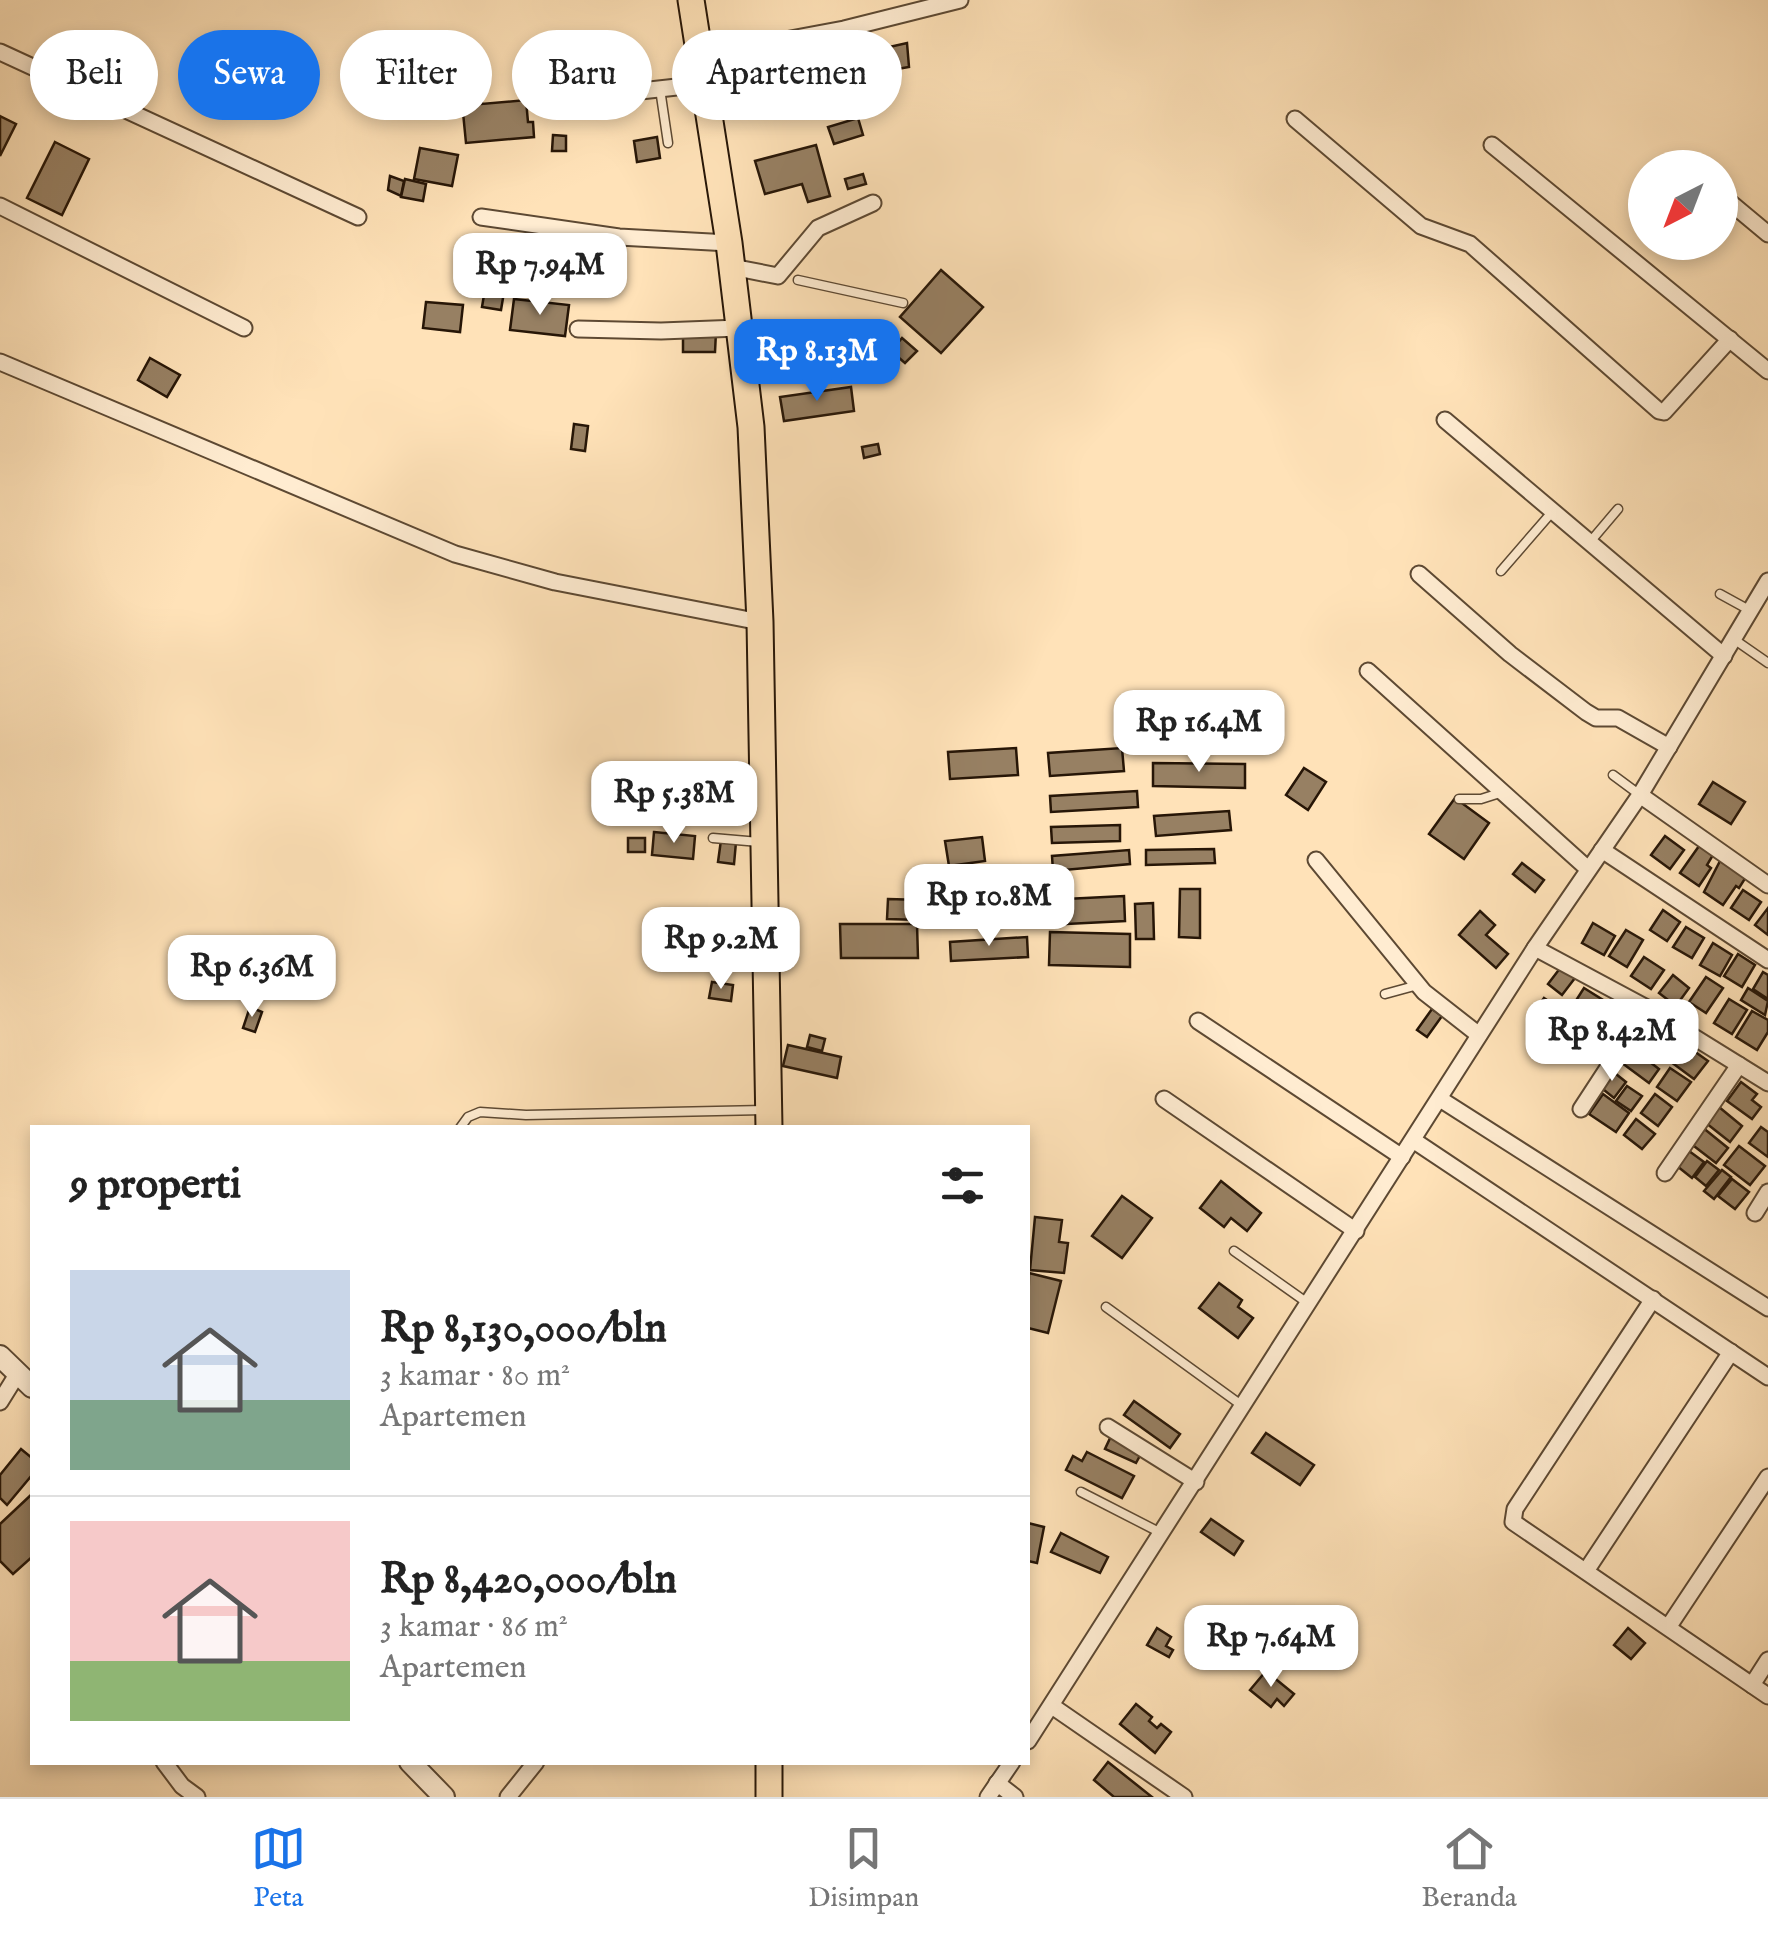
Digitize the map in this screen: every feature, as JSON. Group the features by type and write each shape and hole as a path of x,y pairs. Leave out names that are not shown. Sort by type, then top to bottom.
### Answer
{"main road":[{"path":"691,0 696,30"},
{"path":"709,120 752,427 760,622 769,1119"},
{"path":"769,1797 770,1765"}],"street":[{"path":"839,30 933,3 960,0"},
{"path":"0,52 358,217"},
{"path":"652,90 672,88"},
{"path":"1295,119 1421,226 1470,244 1660,411 1676,402 1730,340"},
{"path":"1492,145 1768,371"},
{"path":"481,217 730,255 789,278 818,228 872,204"},
{"path":"0,206 244,328"},
{"path":"1738,209 1768,234"},
{"path":"578,329 739,328"},
{"path":"0,362 455,554 554,582 760,622"},
{"path":"1444,420 1724,656"},
{"path":"1419,574 1510,654 1586,712 1596,718 1629,722 1668,746"},
{"path":"1030,1737 1535,948 1640,795 1767,583"},
{"path":"1368,670 1588,868"},
{"path":"1640,795 1768,885"},
{"path":"1602,850 1768,960"},
{"path":"1316,860 1418,985 1480,1035"},
{"path":"1535,948 1647,1008 1768,1083"},
{"path":"1581,1110 1647,1008"},
{"path":"1198,1021 1402,1158"},
{"path":"1666,1173 1740,1065"},
{"path":"1164,1099 1356,1231"},
{"path":"1440,1099 1768,1308"},
{"path":"1413,1140 1768,1377"},
{"path":"1755,1213 1768,1192"},
{"path":"1653,1299 1512,1518 1517,1526 1768,1696"},
{"path":"1586,1571 1732,1352"},
{"path":"0,1356 25,1380 0,1402"},
{"path":"1108,1427 1196,1482"},
{"path":"1669,1626 1768,1477"},
{"path":"1752,1685 1768,1660"},
{"path":"1052,1706 1184,1797"},
{"path":"166,1765 182,1786 197,1797"},
{"path":"413,1765 444,1797"},
{"path":"508,1797 534,1765"},
{"path":"1010,1765 993,1790 1015,1797"}],"lane":[{"path":"660,89 668,144"},
{"path":"789,278 903,304"},
{"path":"1590,542 1618,508"},
{"path":"1501,571 1553,511"},
{"path":"1720,594 1752,610"},
{"path":"1734,640 1768,663"},
{"path":"1613,775 1640,795"},
{"path":"1459,800 1503,792"},
{"path":"712,838 763,843"},
{"path":"1385,994 1418,985"},
{"path":"462,1125 468,1117 480,1112 769,1119"},
{"path":"526,1116 528,1125"},
{"path":"1234,1251 1310,1304"},
{"path":"1106,1307 1244,1407"},
{"path":"1081,1492 1162,1534"}],"building":[{"path":"907,43 909,67 902,68 902,44"},
{"path":"512,101 512,120 533,122 534,137 466,143 464,120 492,120 492,103"},
{"path":"0,116 16,124 0,156"},
{"path":"859,120 863,135 834,144 828,127"},
{"path":"553,135 566,136 566,151 552,151"},
{"path":"657,137 660,158 637,162 634,141"},
{"path":"55,142 89,159 62,215 27,198"},
{"path":"816,145 830,196 808,202 802,184 765,194 755,161"},
{"path":"420,148 458,155 452,186 414,179"},
{"path":"863,174 866,184 848,189 845,179"},
{"path":"390,176 404,181 401,196 388,190"},
{"path":"405,179 426,184 423,201 401,197"},
{"path":"941,270 983,307 941,353 900,317"},
{"path":"485,289 504,292 501,310 482,307"},
{"path":"514,299 569,305 565,336 510,330"},
{"path":"426,302 463,305 460,332 423,328"},
{"path":"683,331 716,332 715,352 683,352"},
{"path":"902,338 917,351 905,363 891,351"},
{"path":"150,358 180,375 167,397 138,380"},
{"path":"851,387 854,411 784,421 780,397"},
{"path":"574,424 588,426 585,451 571,449"},
{"path":"878,444 880,454 864,458 862,447"},
{"path":"1016,748 1018,775 950,779 948,752"},
{"path":"1122,748 1124,771 1050,776 1048,753"},
{"path":"1153,763 1245,764 1245,788 1153,786"},
{"path":"1304,768 1326,782 1308,810 1286,795"},
{"path":"1713,782 1745,802 1731,824 1699,804"},
{"path":"1137,791 1138,807 1051,812 1050,796"},
{"path":"1455,798 1489,823 1464,859 1429,834"},
{"path":"1229,811 1231,830 1156,836 1154,816"},
{"path":"1120,825 1120,841 1052,843 1051,827"},
{"path":"654,832 695,836 693,859 652,855"},
{"path":"1665,836 1684,850 1670,869 1651,855"},
{"path":"982,837 985,861 949,866 945,841"},
{"path":"628,838 645,838 645,852 628,852"},
{"path":"721,840 736,842 734,864 718,862"},
{"path":"1699,846 1713,855 1707,865 1711,868 1699,886 1680,873"},
{"path":"1214,849 1215,863 1146,865 1146,850"},
{"path":"1129,850 1130,864 1053,871 1052,856"},
{"path":"1720,861 1746,877 1723,905 1704,892"},
{"path":"1522,863 1544,880 1535,892 1513,874"},
{"path":"1180,889 1200,889 1200,938 1179,937"},
{"path":"1743,890 1761,902 1749,920 1731,908"},
{"path":"1024,893 1026,919 965,922 964,895"},
{"path":"1124,896 1125,921 1047,925 1046,900"},
{"path":"888,899 921,900 921,920 887,919"},
{"path":"1153,903 1154,939 1136,939 1135,904"},
{"path":"1768,908 1768,935 1755,925"},
{"path":"1663,910 1680,922 1667,941 1650,930"},
{"path":"1480,911 1495,925 1486,935 1508,954 1496,968 1459,935"},
{"path":"1593,923 1615,936 1604,955 1582,943"},
{"path":"840,924 917,924 918,958 841,958"},
{"path":"1686,927 1704,938 1692,958 1673,947"},
{"path":"1626,930 1643,940 1627,967 1609,956"},
{"path":"1050,932 1130,934 1130,967 1049,965"},
{"path":"719,933 736,933 736,944 719,944"},
{"path":"1027,937 1028,957 951,961 950,942"},
{"path":"1713,943 1732,955 1720,976 1700,965"},
{"path":"1738,954 1755,965 1742,987 1724,976"},
{"path":"1644,957 1664,970 1651,989 1631,976"},
{"path":"1561,967 1575,978 1562,995 1548,984"},
{"path":"1763,972 1768,975 1768,999 1753,989"},
{"path":"1673,975 1689,988 1676,1006 1659,993"},
{"path":"1706,977 1723,988 1706,1013 1689,1002"},
{"path":"712,982 733,985 731,1001 709,998"},
{"path":"1584,988 1611,1005 1602,1019 1575,1002"},
{"path":"1748,988 1768,1001 1765,1015 1741,1000"},
{"path":"1544,998 1562,1010 1553,1025 1534,1012"},
{"path":"1729,999 1747,1010 1732,1034 1714,1023"},
{"path":"250,1007 262,1012 255,1032 243,1028"},
{"path":"1572,1007 1581,1013 1569,1031 1559,1024"},
{"path":"1432,1009 1442,1016 1427,1037 1417,1030"},
{"path":"1752,1011 1768,1020 1768,1032 1757,1050 1736,1037"},
{"path":"1583,1014 1598,1026 1588,1041 1572,1029"},
{"path":"1651,1026 1663,1036 1650,1052 1638,1043"},
{"path":"810,1035 825,1039 822,1051 807,1047"},
{"path":"1684,1044 1708,1061 1694,1079 1671,1062"},
{"path":"788,1045 841,1057 837,1078 783,1066"},
{"path":"1633,1049 1659,1069 1649,1083 1622,1063"},
{"path":"1670,1068 1691,1082 1677,1101 1657,1087"},
{"path":"1611,1070 1626,1082 1614,1098 1599,1086"},
{"path":"1741,1082 1757,1094 1752,1100 1761,1107 1752,1119 1727,1101"},
{"path":"1627,1086 1642,1096 1631,1111 1616,1101"},
{"path":"1603,1094 1629,1113 1616,1132 1589,1114"},
{"path":"1655,1094 1672,1107 1658,1126 1641,1113"},
{"path":"1719,1107 1742,1126 1730,1142 1706,1123"},
{"path":"1636,1119 1655,1134 1642,1149 1624,1135"},
{"path":"1702,1127 1728,1148 1716,1163 1690,1143"},
{"path":"1761,1127 1768,1132 1768,1157 1749,1143"},
{"path":"1739,1146 1765,1166 1750,1185 1724,1165"},
{"path":"1689,1151 1704,1162 1692,1178 1677,1166"},
{"path":"1707,1161 1719,1170 1706,1186 1695,1177"},
{"path":"1722,1170 1731,1177 1714,1199 1704,1191"},
{"path":"1732,1179 1749,1192 1735,1209 1718,1196"},
{"path":"1221,1181 1261,1213 1247,1231 1231,1218 1224,1227 1200,1208"},
{"path":"1122,1196 1152,1218 1122,1258 1092,1236"},
{"path":"1035,1217 1062,1220 1059,1242 1068,1243 1064,1273 1030,1270"},
{"path":"1030,1273 1061,1281 1048,1333 1030,1328"},
{"path":"1219,1283 1242,1300 1238,1307 1253,1318 1238,1338 1199,1308"},
{"path":"1134,1401 1180,1434 1170,1448 1124,1415"},
{"path":"1266,1433 1314,1465 1300,1485 1252,1453"},
{"path":"1112,1434 1143,1450 1136,1463 1105,1449"},
{"path":"21,1449 30,1456 30,1477 7,1505 0,1498 0,1475"},
{"path":"1087,1452 1134,1476 1122,1498 1066,1470 1073,1456 1082,1461"},
{"path":"30,1496 30,1559 13,1574 0,1561 0,1524"},
{"path":"1211,1519 1243,1541 1234,1555 1201,1532"},
{"path":"1030,1524 1044,1527 1037,1563 1030,1561"},
{"path":"1061,1533 1108,1557 1100,1573 1051,1552"},
{"path":"1157,1628 1171,1637 1166,1646 1173,1650 1169,1657 1147,1645"},
{"path":"1628,1628 1645,1643 1631,1659 1614,1645"},
{"path":"1266,1671 1294,1694 1284,1706 1277,1699 1271,1707 1250,1690"},
{"path":"1136,1704 1152,1717 1149,1721 1157,1728 1161,1724 1171,1732 1155,1753 1120,1724"},
{"path":"1108,1762 1152,1797 1114,1797 1094,1780"}]}
